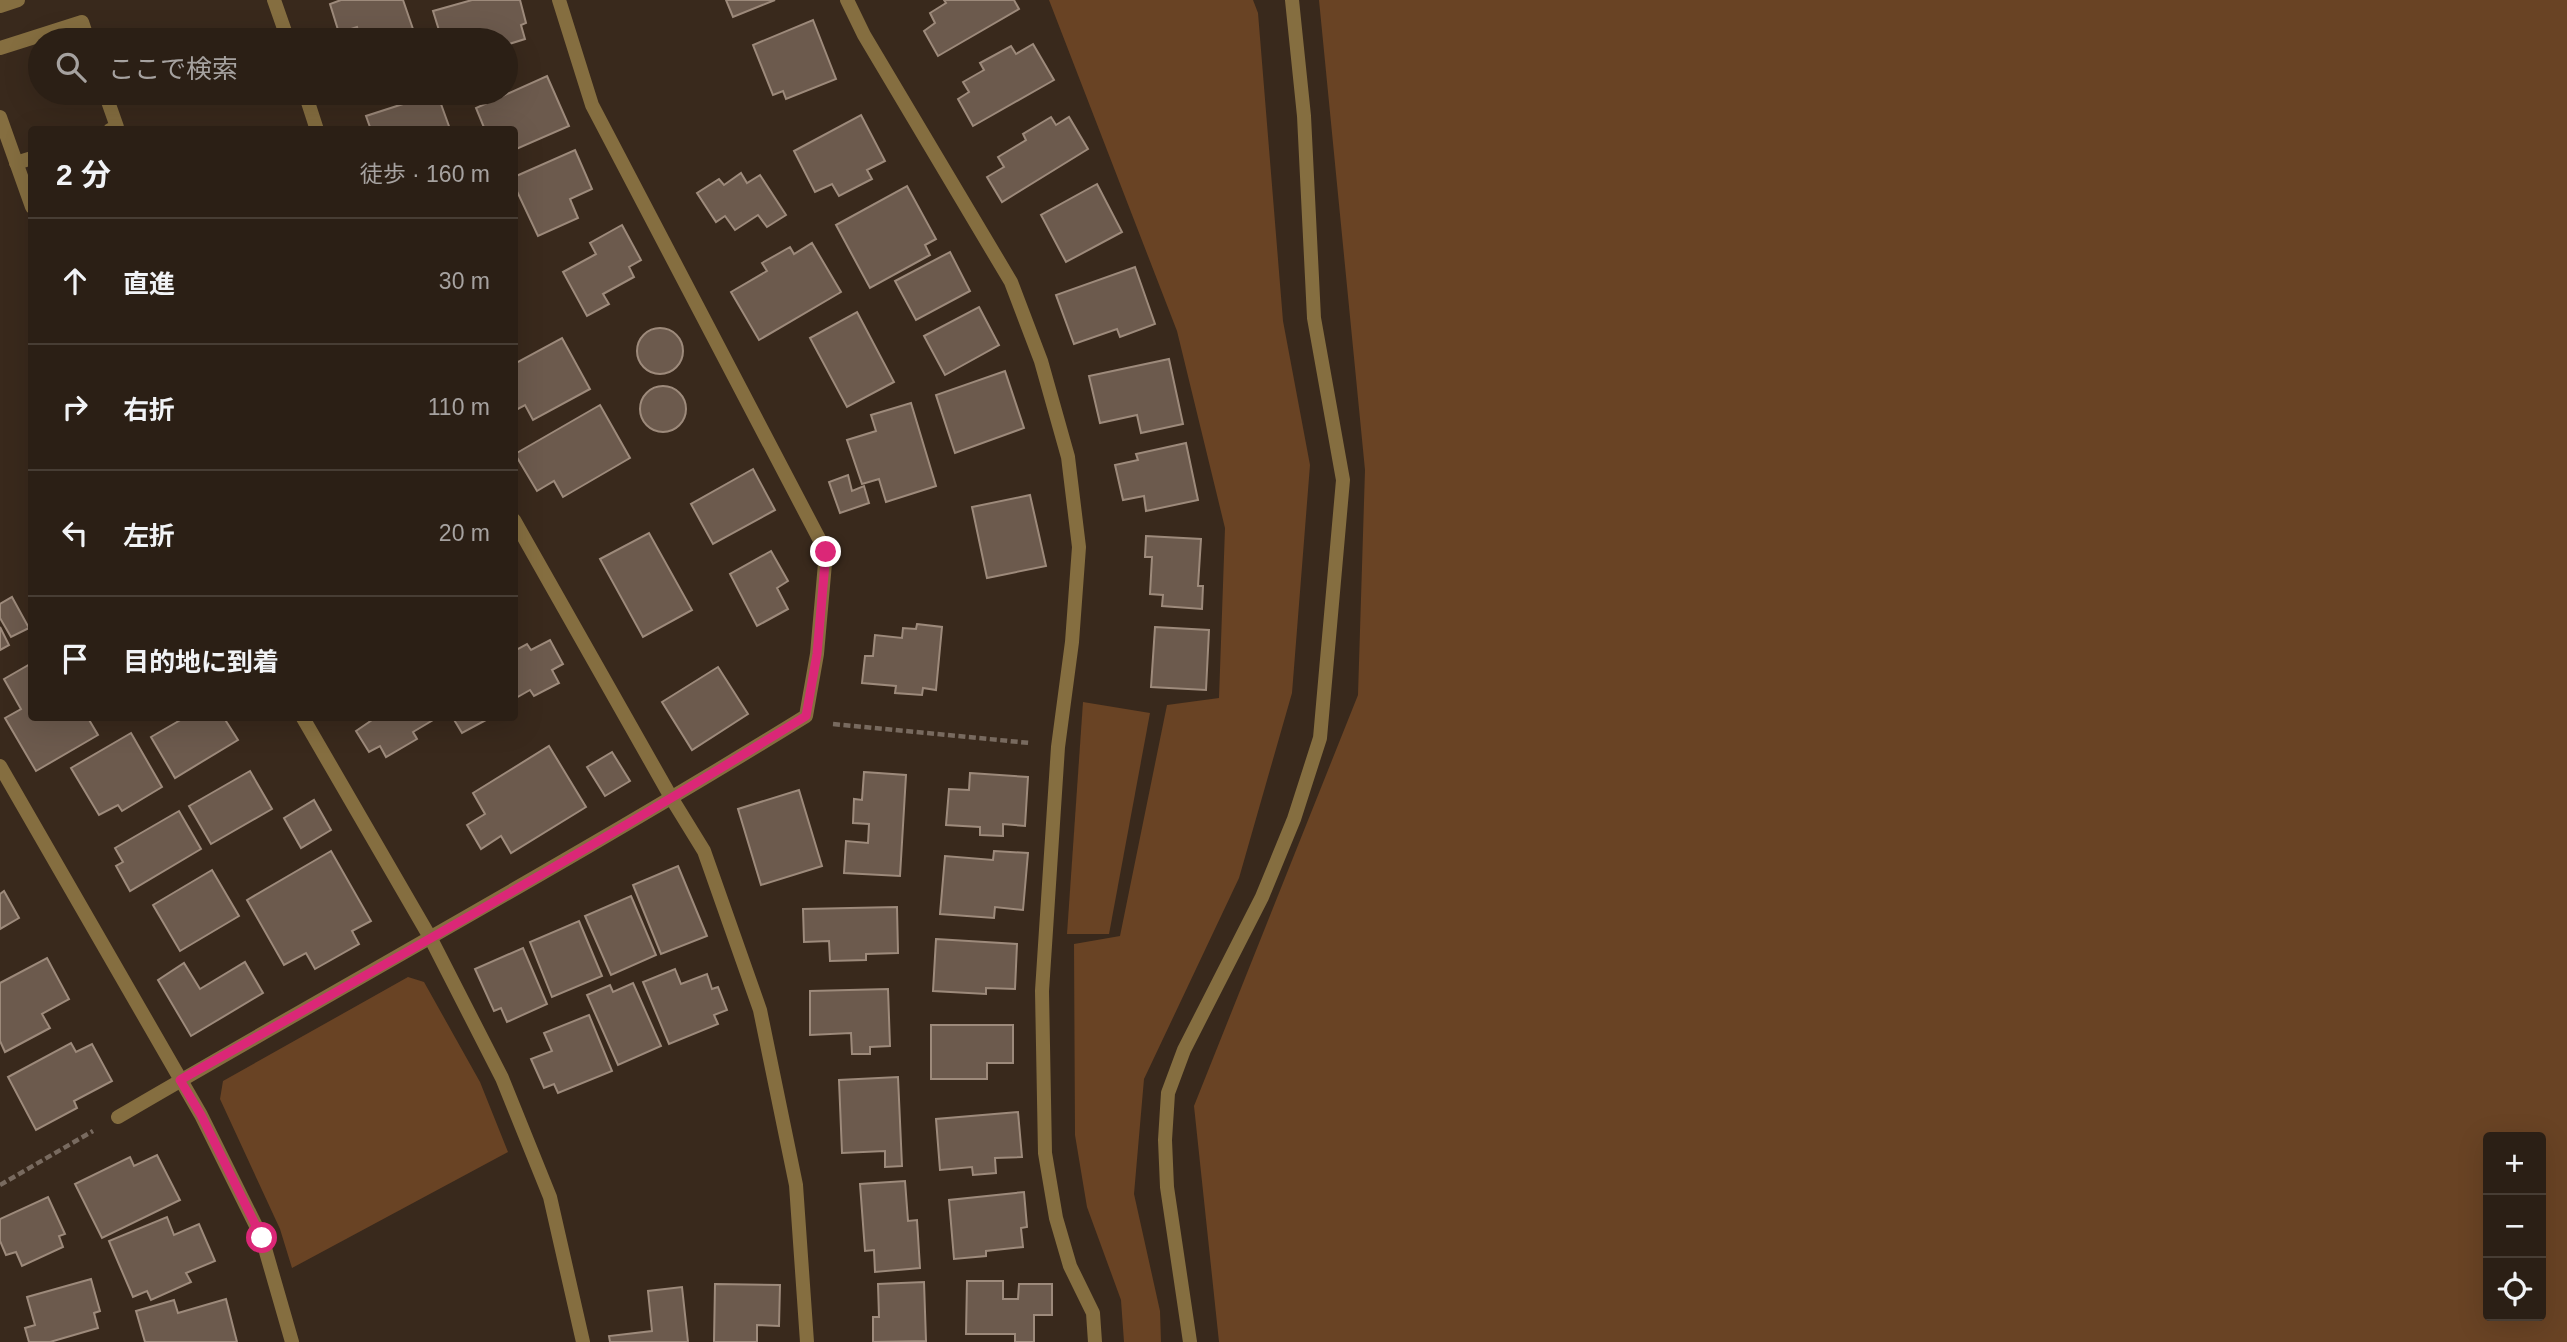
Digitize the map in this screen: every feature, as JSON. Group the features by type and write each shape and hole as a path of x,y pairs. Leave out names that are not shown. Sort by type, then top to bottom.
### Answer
{"street":[{"path":"0,6 18,0"},
{"path":"274,0 284,28"},
{"path":"117,1117 672,799 806,716 817,654 826,552 592,105 559,0"},
{"path":"847,0 864,35 1011,282 1041,360 1068,457 1079,547 1072,642 1058,747 1042,990 1045,1153 1056,1218 1070,1266 1093,1313 1095,1342"},
{"path":"1190,1342 1167,1187 1165,1140 1168,1093 1184,1050 1262,897 1294,819 1320,738 1343,480 1314,318 1304,116 1292,0"},
{"path":"63,28 82,22 84,28"},
{"path":"0,48 28,39"},
{"path":"109,105 117,126"},
{"path":"309,105 316,126"},
{"path":"0,117 28,195"},
{"path":"16,163 28,159"},
{"path":"518,527 672,799 704,850 760,1010 796,1185 807,1342"},
{"path":"305,721 431,939 502,1078 551,1197 583,1342"},
{"path":"0,766 201,1115 262,1238 292,1342"}],"path":[{"path":"838,725 1028,743"},
{"path":"0,1185 117,1117"}],"shaded area":[{"path":"1049,0 1253,0 1258,13 1283,321 1310,465 1292,693 1239,878 1144,1079 1134,1194 1160,1311 1161,1342 1124,1342 1121,1300 1087,1207 1075,1135 1074,944 1120,936 1167,705 1219,698 1225,528 1177,331"},
{"path":"1319,0 2567,0 2567,1342 1219,1342 1194,1106 1358,695 1365,470"},
{"path":"1083,702 1150,713 1109,934 1067,934"},
{"path":"408,977 424,982 480,1082 508,1152 292,1268 280,1229 220,1099 223,1081"}],"building":[{"path":"341,0 403,0 413,28 337,28 330,4"},
{"path":"472,0 520,0 526,23 521,25 525,39 518,41 518,28 438,28 433,11"},
{"path":"726,0 775,0 733,17"},
{"path":"944,0 1014,0 1019,9 938,56 924,31 935,23 930,13 946,3"},
{"path":"813,20 836,79 786,99 783,91 773,95 753,45"},
{"path":"1033,44 1054,80 973,126 958,99 969,92 963,82 984,70 980,63 1011,46 1016,54"},
{"path":"547,76 569,126 518,148 518,126 483,126 476,108 483,105 518,105 518,89"},
{"path":"400,105 441,105 449,126 370,126 366,116"},
{"path":"861,115 885,161 867,170 872,179 839,196 832,184 815,192 794,151"},
{"path":"1051,117 1056,125 1069,117 1088,149 1002,202 987,177 1004,167 998,157 1026,140 1023,134"},
{"path":"575,150 592,189 570,199 578,218 538,236 518,194 518,175"},
{"path":"741,173 747,183 760,175 786,215 767,227 758,215 735,230 725,216 716,222 697,193 719,179 724,185"},
{"path":"1097,184 1122,232 1066,262 1041,215"},
{"path":"907,186 936,239 925,245 930,255 870,288 836,225"},
{"path":"622,225 641,260 629,267 634,277 603,294 609,304 587,316 563,272 596,254 590,243"},
{"path":"812,243 841,292 759,340 731,292 767,271 762,263 790,247 794,254"},
{"path":"950,252 970,291 916,320 895,281"},
{"path":"1135,267 1155,324 1120,337 1117,329 1074,344 1056,295"},
{"path":"979,307 999,345 945,375 924,336"},
{"path":"857,312 894,382 847,407 810,338"},
{"path":"660,328 676,335 683,351 676,367 660,374 644,367 637,351 644,335"},
{"path":"562,338 590,389 533,420 525,405 518,409 518,362"},
{"path":"1169,359 1183,424 1141,433 1137,415 1100,423 1089,376"},
{"path":"1005,371 1024,428 955,453 936,395"},
{"path":"663,386 679,393 686,409 679,425 663,432 647,425 640,409 647,393"},
{"path":"911,403 936,486 886,502 879,479 862,484 847,440 876,431 871,415"},
{"path":"600,405 630,458 563,497 554,481 537,491 518,459 518,452"},
{"path":"1186,443 1198,500 1146,511 1144,496 1123,500 1115,465 1138,460 1136,454"},
{"path":"753,469 775,510 713,544 691,504"},
{"path":"848,475 852,491 864,486 869,503 840,513 829,482"},
{"path":"1030,495 1046,566 987,578 972,507"},
{"path":"649,533 692,610 643,637 600,559"},
{"path":"1146,536 1201,539 1198,586 1203,586 1202,609 1162,606 1163,595 1150,594 1152,557 1145,557"},
{"path":"771,551 788,581 777,588 788,609 757,626 730,574"},
{"path":"12,597 28,628 11,637 0,618 0,604"},
{"path":"917,624 942,627 936,690 923,688 922,695 895,693 896,686 862,683 865,656 873,656 875,635 902,638 903,628 916,629"},
{"path":"0,627 9,645 0,650"},
{"path":"1155,627 1209,630 1206,690 1151,687"},
{"path":"550,640 563,664 552,670 559,683 534,696 530,690 518,697 518,649 527,644 531,650"},
{"path":"28,665 28,721 90,721 98,735 36,771 5,718 21,709 4,679"},
{"path":"718,667 748,714 692,750 662,702"},
{"path":"179,721 226,721 238,740 175,778 151,737"},
{"path":"371,721 431,721 413,732 417,739 386,757 380,746 369,752 356,731"},
{"path":"455,721 484,721 462,733"},
{"path":"131,733 162,787 122,811 118,805 99,815 71,768"},
{"path":"549,746 586,807 511,853 501,836 481,849 467,825 485,814 473,793"},
{"path":"612,752 630,781 605,796 587,767"},
{"path":"250,771 272,809 211,844 189,806"},
{"path":"864,772 906,775 900,876 844,873 846,841 868,843 869,824 853,823 854,799 862,800"},
{"path":"970,773 1028,777 1025,826 1003,824 1003,836 980,835 980,827 946,825 949,789 969,790"},
{"path":"799,790 822,866 761,885 738,809"},
{"path":"314,800 331,830 301,848 284,818"},
{"path":"179,811 201,849 130,891 116,866 123,862 115,848"},
{"path":"331,851 371,921 352,931 359,944 315,969 306,953 284,965 247,900"},
{"path":"994,851 1028,853 1023,910 995,907 994,918 940,914 945,856 993,860"},
{"path":"678,866 707,936 661,954 633,885"},
{"path":"212,870 239,916 180,951 153,905"},
{"path":"4,891 19,918 0,929 0,894"},
{"path":"631,896 656,955 611,975 585,916"},
{"path":"897,907 898,953 866,954 866,960 830,961 829,941 804,942 803,909"},
{"path":"579,921 602,976 552,997 530,942"},
{"path":"936,939 1017,944 1015,989 986,988 986,994 933,991"},
{"path":"523,948 547,1004 507,1022 501,1008 494,1011 475,969"},
{"path":"47,958 69,999 42,1014 50,1028 5,1052 0,1041 0,983"},
{"path":"245,962 263,993 191,1036 158,980 184,963 200,989"},
{"path":"675,969 681,984 707,974 712,989 718,987 727,1010 714,1015 718,1024 669,1044 643,982"},
{"path":"633,983 661,1046 618,1065 587,995 610,985 613,992"},
{"path":"888,989 890,1046 870,1047 870,1054 852,1054 851,1033 810,1035 810,991"},
{"path":"589,1015 612,1071 558,1093 554,1084 544,1088 531,1059 552,1051 544,1033"},
{"path":"931,1025 1013,1025 1013,1063 987,1063 987,1079 931,1079"},
{"path":"71,1043 76,1052 92,1044 112,1081 74,1101 77,1108 36,1130 8,1077"},
{"path":"898,1077 902,1166 885,1167 885,1151 842,1153 839,1080"},
{"path":"1018,1112 1022,1157 995,1158 996,1173 973,1175 972,1167 940,1170 936,1119"},
{"path":"157,1155 180,1200 102,1238 75,1184 130,1157 134,1166"},
{"path":"905,1181 908,1221 917,1220 920,1268 875,1272 874,1250 865,1251 860,1184"},
{"path":"1024,1192 1027,1227 1021,1228 1023,1247 986,1251 986,1256 954,1259 949,1200"},
{"path":"48,1197 65,1234 59,1236 63,1247 22,1266 16,1252 6,1255 0,1241 0,1219"},
{"path":"167,1217 174,1235 199,1224 215,1261 186,1273 191,1282 151,1300 147,1291 133,1297 109,1241"},
{"path":"91,1279 100,1311 94,1313 98,1328 50,1342 29,1342 25,1328 35,1325 27,1297"},
{"path":"967,1281 1003,1281 1003,1299 1018,1299 1019,1284 1052,1284 1052,1315 1034,1315 1034,1342 1015,1342 1015,1334 966,1334"},
{"path":"924,1282 926,1341 873,1342 873,1317 879,1317 878,1284"},
{"path":"715,1284 780,1285 779,1326 757,1325 757,1342 714,1342"},
{"path":"682,1287 688,1342 610,1342 609,1336 652,1331 648,1291"},
{"path":"226,1299 237,1342 145,1342 136,1311 174,1300 178,1313"}],"route":[{"path":"262,1238 201,1115 180,1080 672,799 806,716 817,654 826,552"}]}
